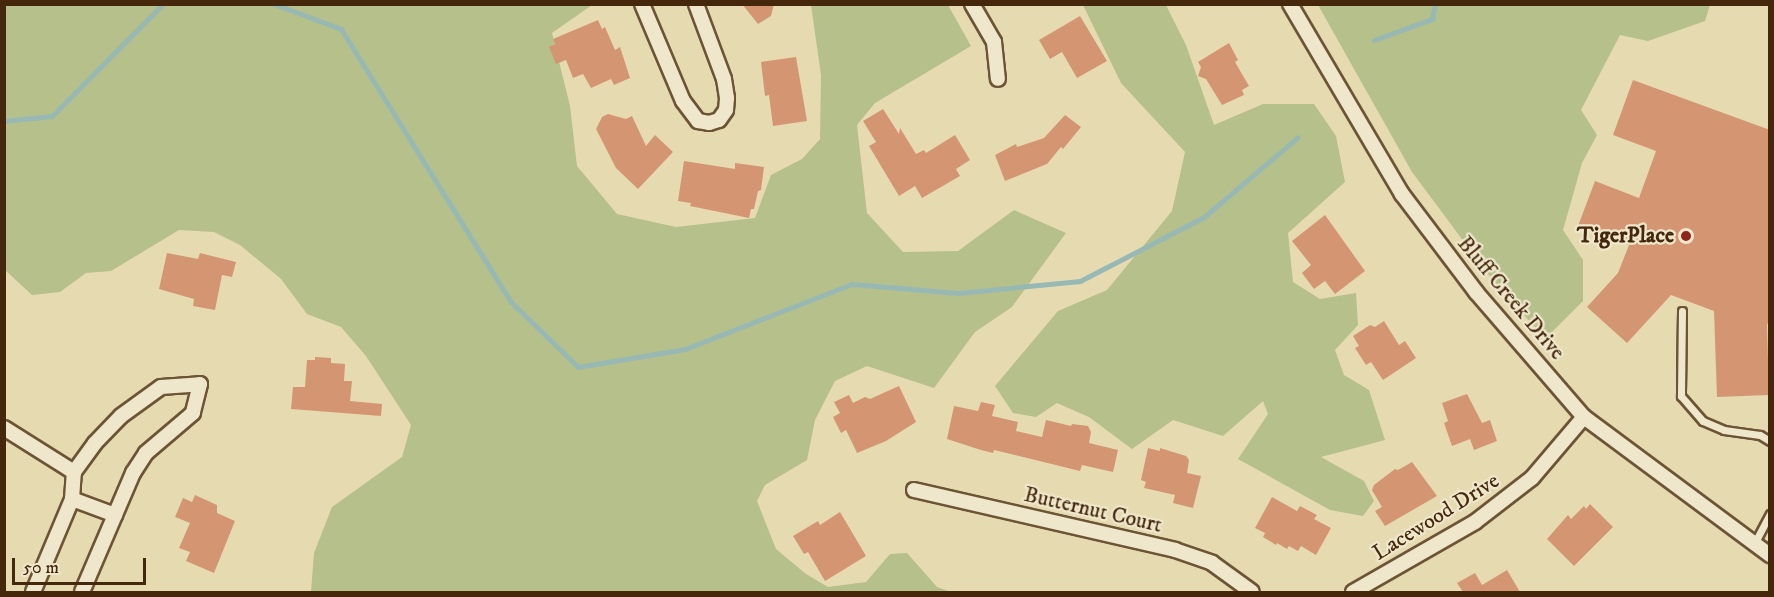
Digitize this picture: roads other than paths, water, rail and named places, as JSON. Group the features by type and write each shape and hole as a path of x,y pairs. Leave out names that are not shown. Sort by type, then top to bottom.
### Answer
{"street":[{"path":"642,4 686,107 698,121 709,123 719,120 726,110 727,98 724,79 696,4"},
{"path":"972,4 994,42 998,79"},
{"name":"Bluff Creek Drive","path":"1290,4 1402,194 1476,292 1584,417 1770,555"},
{"path":"33,592 72,499 74,472 95,443 121,416 160,387 200,384 192,413 146,453 133,473 82,592"},
{"name":"Lacewood Drive","path":"1353,592 1475,522 1532,478 1584,417"},
{"path":"4,428 74,472"},
{"name":"Butternut Court","path":"914,490 1175,550 1212,563 1252,592"},
{"path":"72,499 115,515"}],"lane":[{"path":"1682,311 1681,396 1703,421 1724,430 1760,435 1770,441"},
{"path":"1754,544 1770,514"}],"waterway":[{"path":"4,121 52,116 163,4"},
{"path":"274,4 341,29 511,302 578,367 685,349 852,284 958,293 1080,281 1204,217 1298,137"},
{"path":"1374,40 1432,19 1435,4"}],"place":[{"name":"TigerPlace","path":"1686,236"}]}
